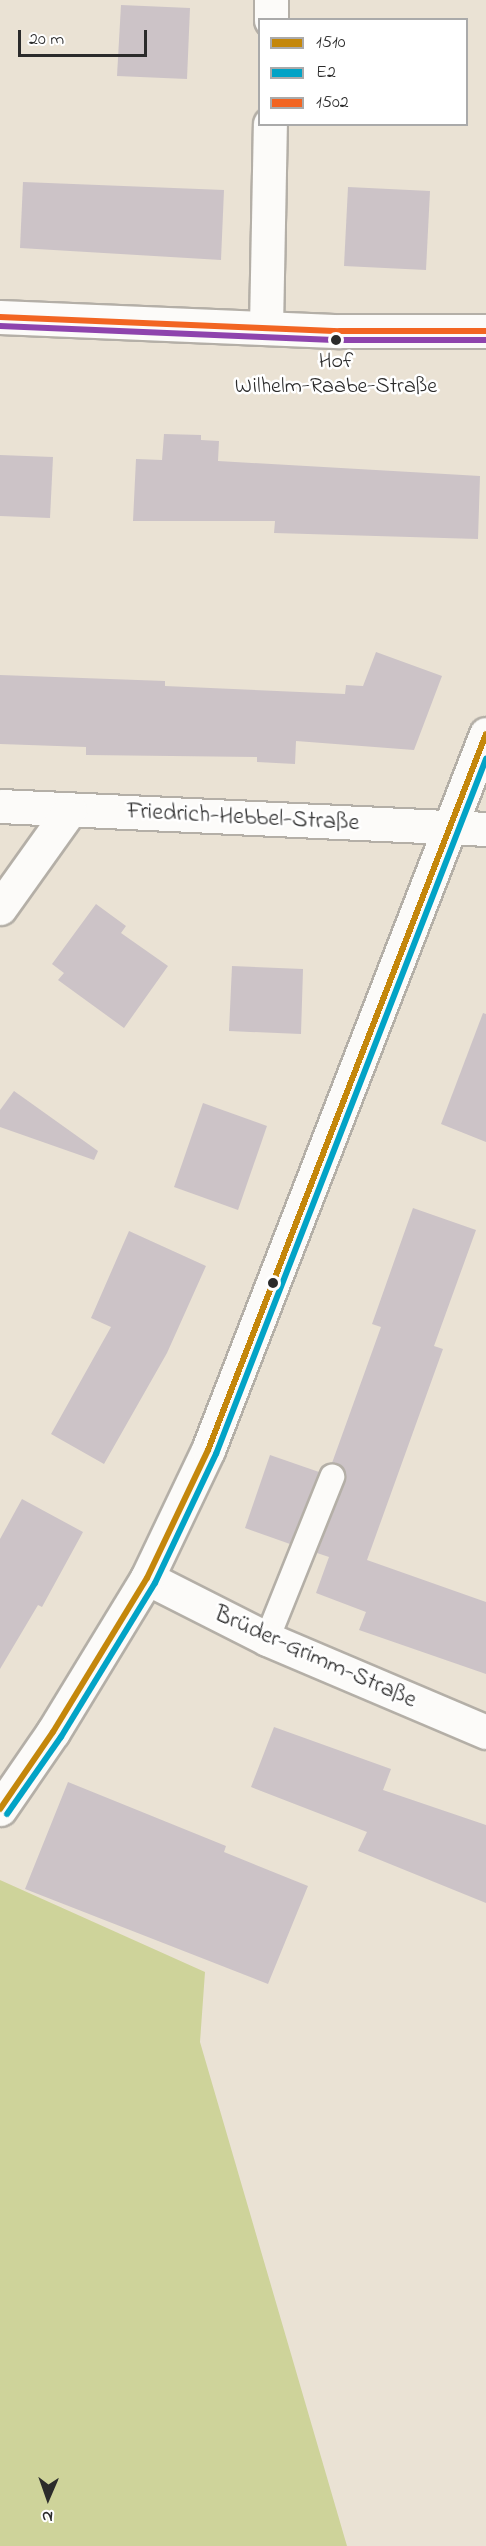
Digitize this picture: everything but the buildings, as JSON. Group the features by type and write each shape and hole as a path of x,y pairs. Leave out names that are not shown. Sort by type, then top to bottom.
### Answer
{"street":[{"path":"271,0 271,18"},
{"path":"266,327 270,126"},
{"path":"0,317 266,327 486,331"},
{"path":"0,1809 53,1732 147,1578 208,1450 452,828 486,735"},
{"name":"Friedrich-Hebbel-Straße","path":"0,806 486,829"},
{"path":"0,908 70,810"},
{"name":"Brüder-Grimm-Straße","path":"147,1578 267,1639 486,1732"}],"lane":[{"path":"267,1639 332,1477"}],"green space":[{"path":"0,1880 205,1972 200,2042 347,2546 0,2546"}],"transit line":[{"name":"1502","path":"0,317 340,331 486,331"},
{"path":"0,326 340,340 486,340"},
{"name":"1510","path":"0,1809 53,1732 147,1578 208,1450 486,734"},
{"name":"E2","path":"7,1814 61,1737 155,1583 216,1454 486,759"}],"place":[{"name":"Hof Wilhelm-Raabe-Straße","path":"336,340"}]}
